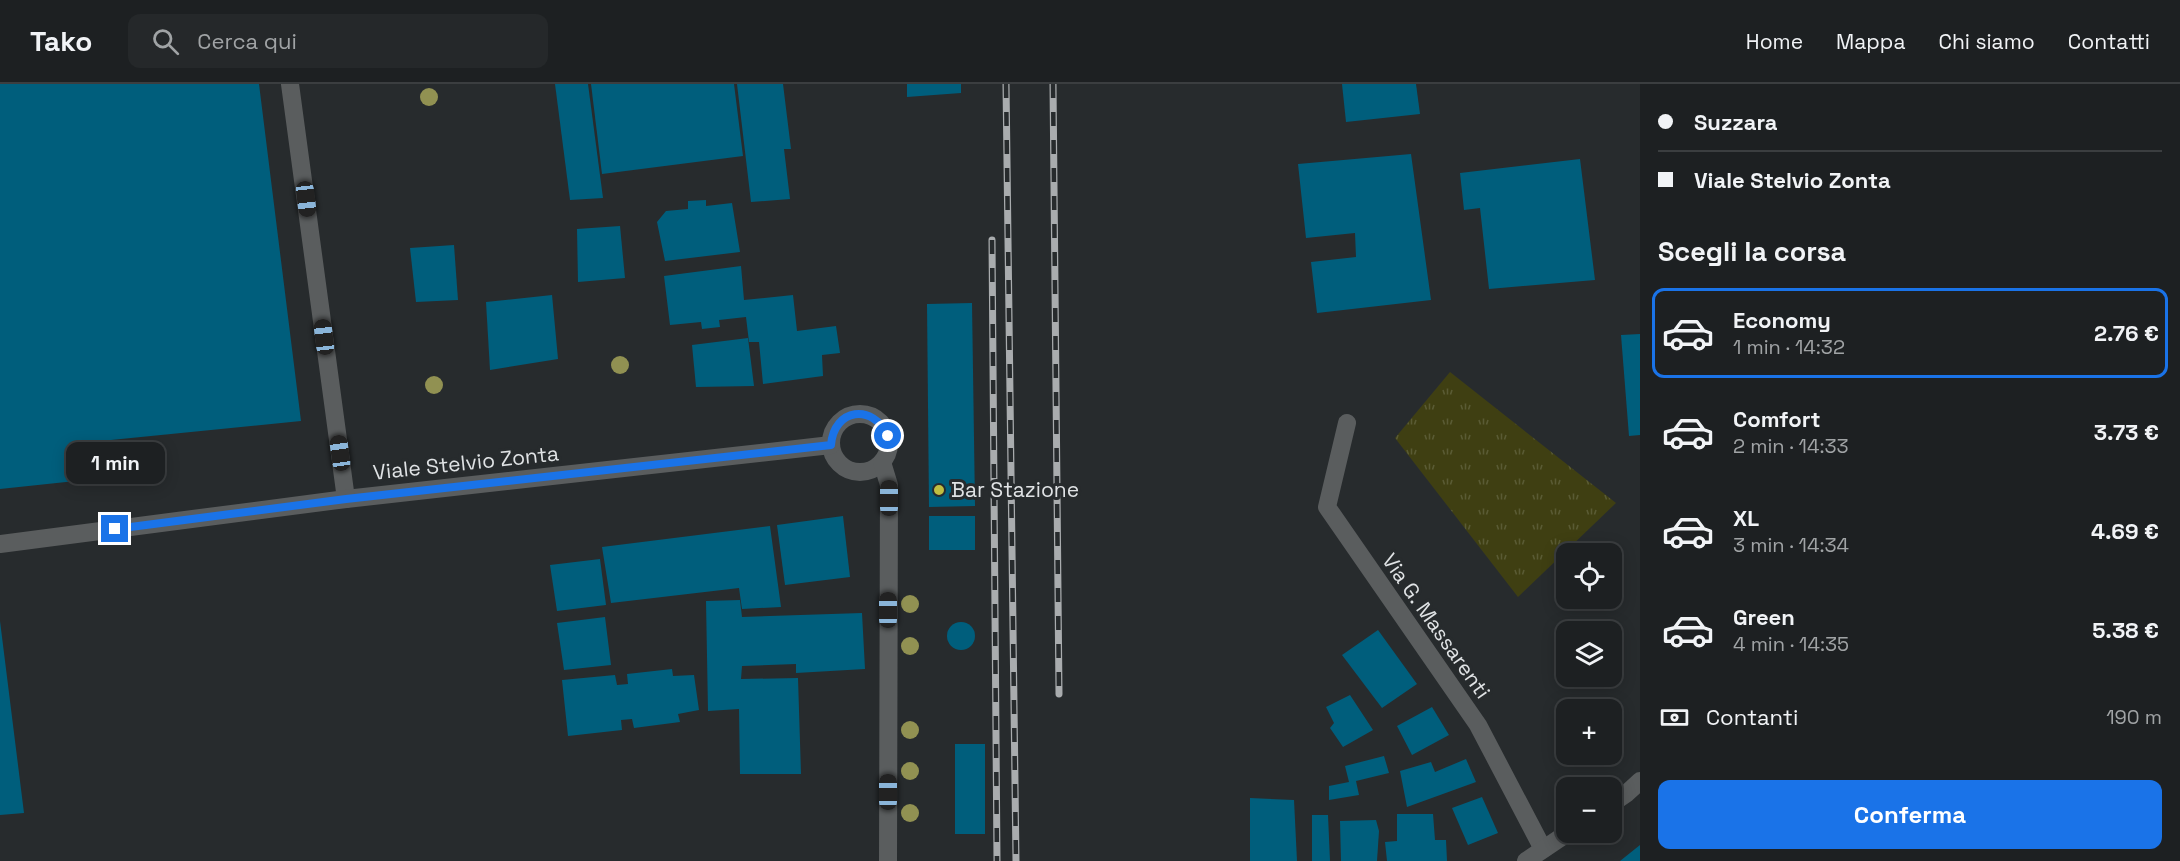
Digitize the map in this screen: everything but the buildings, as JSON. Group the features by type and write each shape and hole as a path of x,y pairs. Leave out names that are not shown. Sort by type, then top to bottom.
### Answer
{"street":[{"path":"290,84 346,499"},
{"path":"860,414 879,420 888,436 889,445 882,462 874,468 855,472 838,462 833,455 831,445 832,435 842,419 860,414"},
{"name":"Via G. Massarenti","path":"1347,423 1327,507 1478,725 1543,849"},
{"name":"Viale Stelvio Zonta","path":"0,544 346,499 831,445"},
{"path":"882,462 889,485 888,861"},
{"path":"1622,796 1640,781"},
{"path":"1526,861 1556,840"}],"green space":[{"path":"1450,372 1616,503 1574,543 1556,543 1556,561 1518,597 1395,438"}],"railway":[{"path":"1006,84 1016,861"},
{"path":"1053,84 1059,694"},
{"path":"992,240 997,861"}],"place":[{"name":"Bar Stazione","path":"939,490"}],"route":[{"path":"115,529 346,499 831,445 836,427 842,419 851,415 860,414 879,420 888,436"}]}
